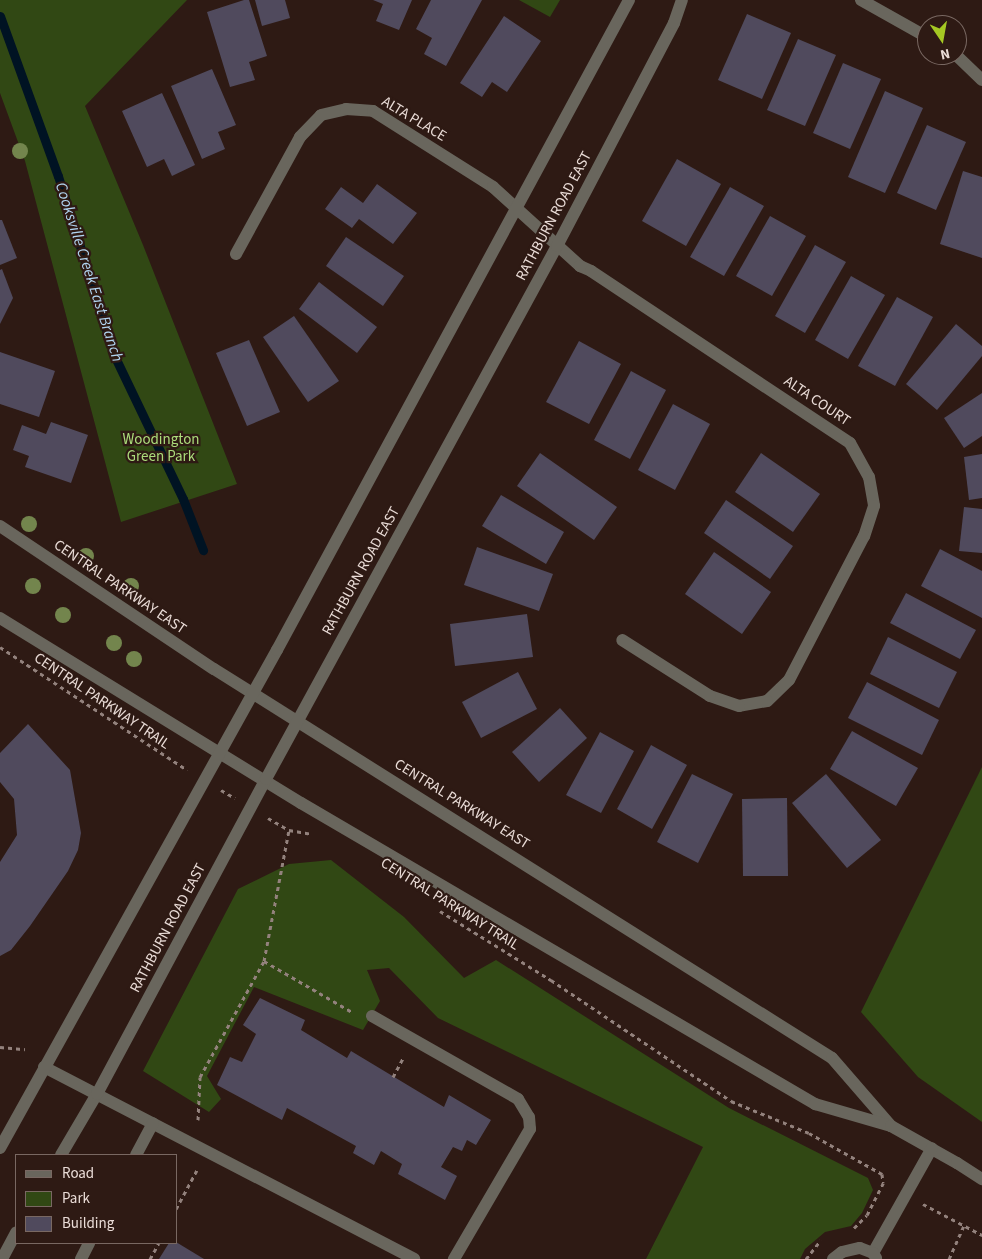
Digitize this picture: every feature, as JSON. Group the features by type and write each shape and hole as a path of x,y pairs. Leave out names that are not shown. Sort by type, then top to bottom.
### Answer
{"street":[{"path":"0,1148 253,693 517,210 629,0"},
{"name":"RATHBURN ROAD EAST","path":"63,1154 97,1094 266,779 557,246 674,23 682,0"},
{"path":"861,0 917,31"},
{"path":"966,65 982,80"},
{"name":"ALTA PLACE","path":"236,254 300,137 321,115 346,109 372,111 493,187 517,210"},
{"name":"ALTA COURT","path":"517,210 580,266 850,442 868,477 874,506 864,536 789,680 767,701 739,706 710,696 622,640"},
{"name":"CENTRAL PARKWAY EAST","path":"0,526 297,722 832,1058 891,1126"},
{"name":"CENTRAL PARKWAY EAST","path":"0,618 266,779 301,803 815,1104 891,1126 932,1148 982,1179"},
{"path":"372,1016 518,1098 529,1117 530,1129 454,1259"},
{"path":"44,1067 414,1259"},
{"path":"137,1154 153,1123"},
{"path":"833,1259 842,1252 860,1248 875,1256 932,1148"},
{"path":"2,1259 15,1235"},
{"path":"81,1259 88,1244"}],"path":[{"name":"CENTRAL PARKWAY TRAIL","path":"0,647 204,780 289,830 319,835"},
{"path":"198,1120 200,1077 264,961 289,830"},
{"name":"CENTRAL PARKWAY TRAIL","path":"435,908 551,980 731,1101 809,1132 882,1174 883,1183 867,1215 850,1230"},
{"path":"264,961 349,1011 372,1016"},
{"path":"0,1047 25,1049"},
{"path":"178,1206 207,1152"},
{"path":"917,1201 982,1235"},
{"path":"949,1259 964,1226"},
{"path":"806,1259 817,1242 823,1239"},
{"path":"150,1259 158,1244"}],"green space":[{"name":"Woodington Green Park","path":"0,0 187,0 85,106 143,245 237,484 121,522 25,161 0,93"},
{"path":"519,0 560,0 550,17"},
{"path":"982,767 982,1122 918,1077 861,1012"},
{"path":"331,860 404,917 464,978 496,960 729,1108 868,1178 873,1190 862,1213 851,1226 825,1232 805,1249 800,1259 646,1259 703,1147 438,1018 389,968 367,970 380,1001 363,1030 254,987 207,1076 221,1099 209,1112 143,1071 238,889 289,864"}],"building":[{"path":"249,0 267,56 249,62 255,80 230,87 207,12"},
{"path":"255,0 285,0 290,18 262,26"},
{"path":"373,0 412,0 399,30 376,21 383,4"},
{"path":"431,0 482,0 446,66 424,54 432,38 416,29"},
{"path":"747,14 791,33 762,99 718,80"},
{"path":"504,16 541,41 507,92 492,82 482,97 460,83"},
{"path":"798,39 836,55 805,126 767,110"},
{"path":"843,63 881,79 850,149 813,133"},
{"path":"212,69 236,125 218,132 225,149 202,159 171,86"},
{"path":"885,91 923,108 885,193 848,177"},
{"path":"162,93 195,165 172,176 164,159 147,167 122,111"},
{"path":"927,125 966,142 936,210 897,193"},
{"path":"677,159 721,184 686,246 642,221"},
{"path":"963,171 982,177 982,258 940,244"},
{"path":"377,184 417,213 393,244 359,219 352,228 325,209 341,187 363,203"},
{"path":"730,187 764,206 724,276 690,257"},
{"path":"770,216 806,236 772,296 736,276"},
{"path":"0,220 2,220 17,258 0,265"},
{"path":"346,237 404,276 383,306 326,266"},
{"path":"815,245 846,262 805,333 775,316"},
{"path":"2,269 13,298 0,324 0,270"},
{"path":"851,276 885,295 848,359 815,340"},
{"path":"319,282 377,327 357,353 299,309"},
{"path":"897,297 933,317 895,386 858,366"},
{"path":"294,316 339,381 308,402 263,337"},
{"path":"956,324 982,346 982,356 937,410 906,384"},
{"path":"249,340 280,412 247,426 216,353"},
{"path":"579,341 621,364 589,424 546,402"},
{"path":"0,352 55,371 39,417 0,404"},
{"path":"631,371 666,390 630,459 594,440"},
{"path":"982,393 982,436 964,448 944,418"},
{"path":"673,404 710,424 675,490 638,470"},
{"path":"51,422 88,435 71,483 25,467 29,456 13,450 22,425 46,434"},
{"path":"540,453 617,507 594,540 517,486"},
{"path":"761,453 820,494 793,532 735,492"},
{"path":"982,454 982,498 969,500 964,457"},
{"path":"501,495 564,532 546,564 482,526"},
{"path":"726,500 793,546 770,579 704,533"},
{"path":"964,507 982,509 982,553 959,551"},
{"path":"477,547 553,574 539,611 464,585"},
{"path":"940,549 982,571 982,618 921,586"},
{"path":"714,552 771,592 742,634 685,594"},
{"path":"906,593 976,630 960,659 890,623"},
{"path":"527,614 533,657 455,666 450,624"},
{"path":"888,637 957,672 939,708 870,674"},
{"path":"518,672 537,709 481,738 462,702"},
{"path":"867,682 939,720 922,755 848,718"},
{"path":"560,708 587,738 539,782 512,752"},
{"path":"28,724 70,770 81,833 78,850 68,871 11,950 0,956 0,862 17,835 14,799 0,782 0,753"},
{"path":"852,731 918,768 896,806 830,769"},
{"path":"600,732 634,751 601,813 566,795"},
{"path":"651,745 687,765 652,829 617,809"},
{"path":"692,774 733,794 698,863 657,842"},
{"path":"826,774 881,840 847,868 792,803"},
{"path":"787,798 788,876 743,876 742,799"},
{"path":"260,998 305,1020 301,1030 347,1058 351,1051 444,1107 449,1095 491,1120 476,1145 467,1140 462,1151 453,1147 441,1167 457,1176 445,1200 398,1174 402,1164 381,1151 374,1165 353,1153 356,1146 287,1108 282,1120 217,1085 230,1057 242,1062 256,1034 243,1025"},
{"path":"178,1243 204,1259 159,1259 168,1244"}],"waterway":[{"name":"Cooksville Creek East Branch","path":"0,16 58,176 114,355 183,499 203,550"}]}
